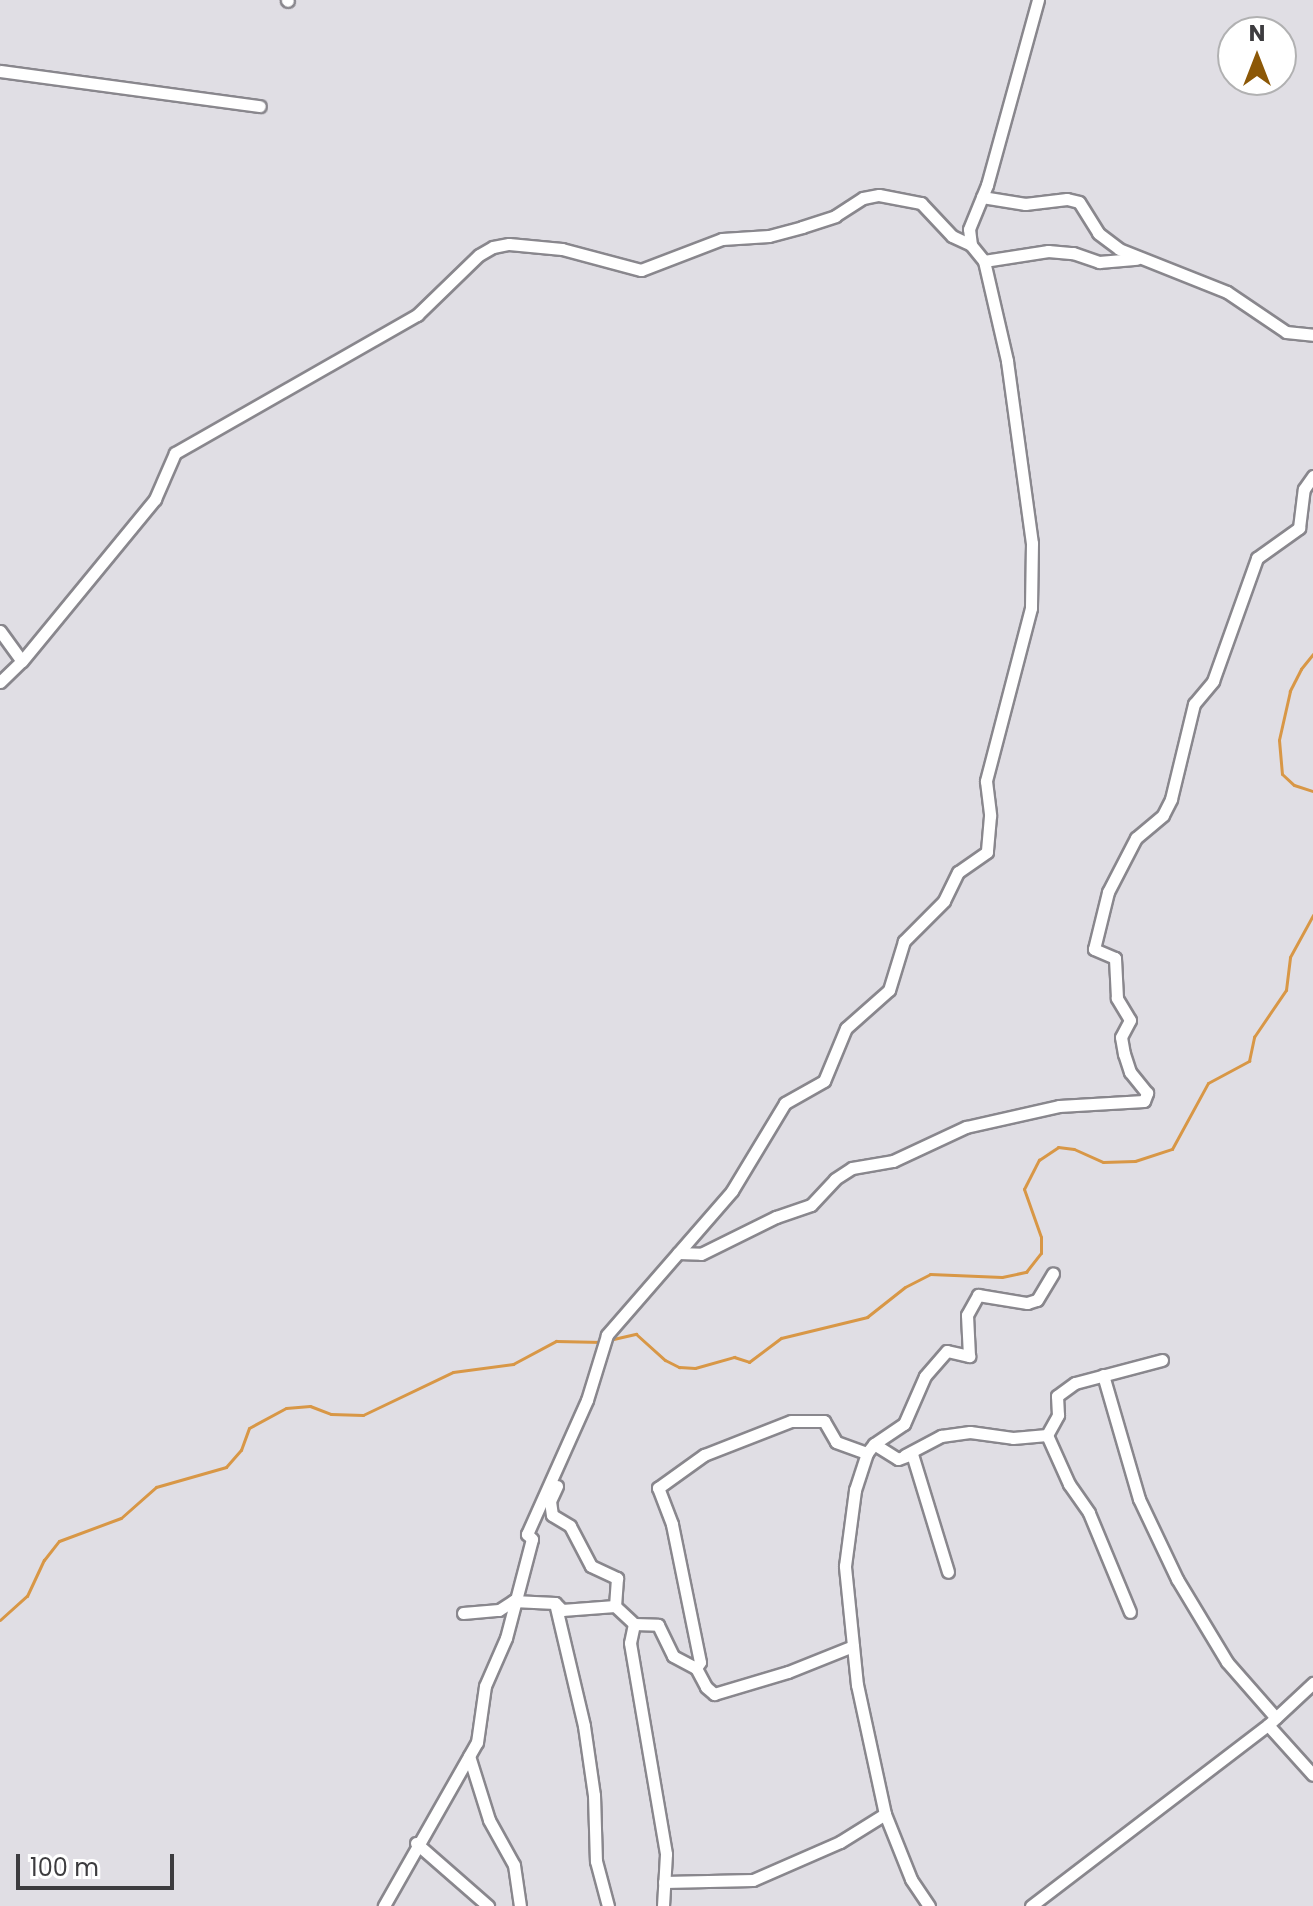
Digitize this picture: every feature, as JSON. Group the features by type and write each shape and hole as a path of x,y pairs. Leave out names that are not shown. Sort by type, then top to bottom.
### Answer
{"street":[{"path":"971,245 969,229 982,197 1038,0"},
{"path":"0,71 260,106"},
{"path":"0,682 22,661 155,499 175,453 417,315 479,255 493,247 509,244 562,249 641,270 712,242 769,236 802,227 835,216 863,198 879,195 921,203 952,236 971,245 984,261 1007,361 1032,543 1031,608 986,781 990,816 987,852 958,872 944,901 904,941 889,990 846,1028 824,1081 785,1103 732,1191 607,1335 587,1400 527,1534 532,1539 513,1601 506,1638 485,1686 477,1742 416,1843 384,1906"},
{"path":"982,197 1025,204 1067,199 1079,202 1098,233 1119,249 1140,259 1176,269 1227,292 1286,332 1313,335"},
{"path":"984,261 1048,251 1073,253 1099,262 1140,259"},
{"path":"678,1253 701,1254 776,1217 811,1205 835,1179 852,1168 893,1161 966,1127 1059,1106 1144,1101 1147,1093 1130,1072 1124,1054 1121,1037 1130,1020 1117,998 1115,958 1094,949 1108,892 1136,838 1163,815 1171,799 1194,704 1213,681 1257,558 1299,528 1304,489 1313,476"},
{"path":"0,631 22,661"},
{"path":"929,1906 911,1879 885,1814 857,1685 845,1566 855,1490 871,1448 904,1424 925,1376 947,1351 969,1356 967,1315 978,1295 1027,1303 1037,1300 1053,1273"},
{"path":"1047,1435 1058,1415 1057,1396 1075,1383 1162,1360"},
{"path":"1103,1375 1139,1499 1177,1579 1227,1662 1313,1775"},
{"path":"696,1668 700,1662 672,1524 658,1488 704,1455 791,1421 824,1421 836,1442 871,1448 898,1459 912,1454 948,1572"},
{"path":"898,1459 941,1436 970,1432 1013,1438 1047,1435"},
{"path":"1047,1435 1069,1484 1089,1513 1130,1612"},
{"path":"563,1454 561,1475 550,1501 552,1515 570,1526 591,1566 617,1578 615,1606"},
{"path":"463,1613 499,1610 513,1601 555,1603 562,1610 615,1606 634,1624 658,1625 673,1656 696,1668 710,1692 723,1693 853,1646"},
{"path":"555,1603 584,1726 594,1795 596,1861 608,1906"},
{"path":"634,1624 630,1643 666,1854 663,1906"},
{"path":"1031,1906 1272,1722 1313,1685"},
{"path":"469,1756 489,1820 514,1865 520,1906"},
{"path":"664,1882 753,1880 840,1842 885,1814"},
{"path":"416,1843 488,1906"}],"waterway":[{"path":"1313,654 1290,691 1279,740 1282,774 1294,785 1313,791"},
{"path":"609,1340 636,1334 665,1360 679,1367 695,1368 734,1357 749,1362 781,1338 867,1317 905,1287 930,1274 1002,1277 1026,1272 1041,1253 1041,1237 1024,1189 1039,1160 1058,1147 1074,1149 1103,1162 1135,1161 1172,1149 1208,1083 1249,1061 1254,1037 1286,990 1290,957 1313,915"},
{"path":"0,1620 27,1596 44,1560 59,1541 121,1518 156,1487 226,1467 241,1450 249,1428 286,1408 310,1406 331,1414 363,1415 453,1372 513,1364 556,1341 602,1342"}]}
